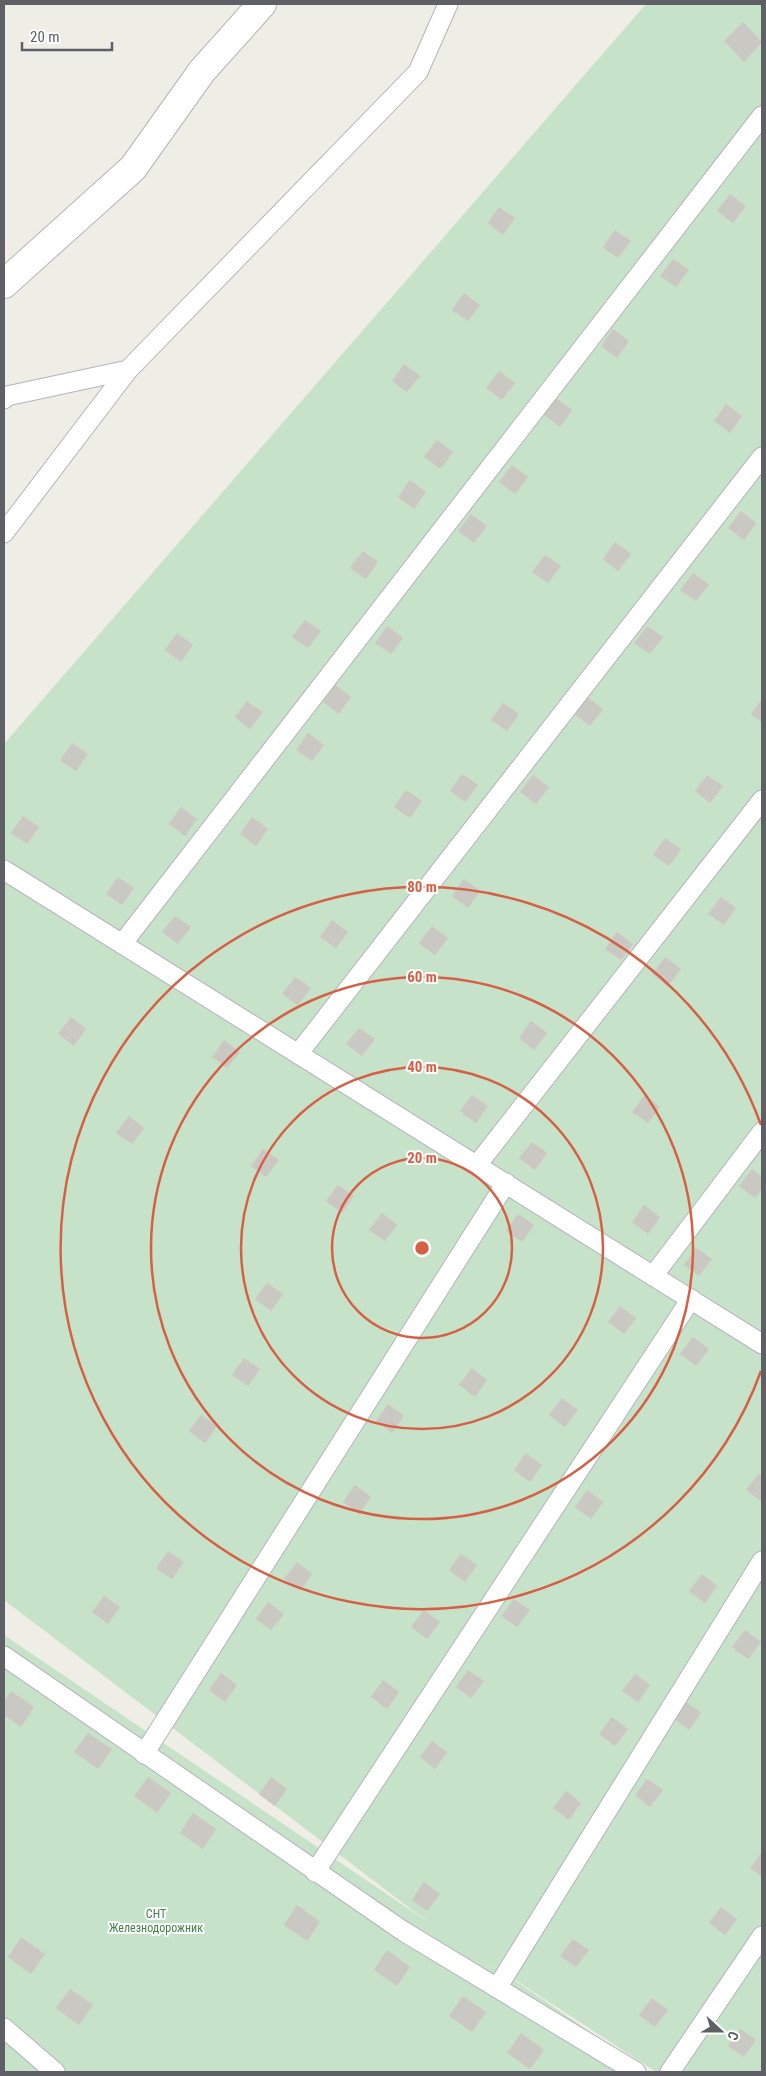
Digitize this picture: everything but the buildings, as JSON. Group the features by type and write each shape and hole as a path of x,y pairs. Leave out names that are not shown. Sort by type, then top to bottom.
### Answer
{"street":[{"path":"4,284 133,168 202,71 262,4"}],"lane":[{"path":"4,533 128,370 418,72 448,4"},
{"path":"122,944 762,116"},
{"path":"4,399 7,396 128,370"},
{"path":"298,1054 762,457"},
{"path":"477,1165 762,800"},
{"path":"4,870 762,1344"},
{"path":"653,1276 762,1132"},
{"path":"144,1754 506,1183"},
{"path":"315,1872 691,1299"},
{"path":"497,1988 762,1561"},
{"path":"4,1656 403,1931 636,2072"},
{"path":"670,2072 762,1936"},
{"path":"4,2028 55,2072"}],"green space":[{"name":"СНТ Железнодорожник","path":"646,4 762,4 762,2072 656,2072 485,1960 649,2072 4,2072 4,1635 428,1922 4,1600 4,744"}]}
